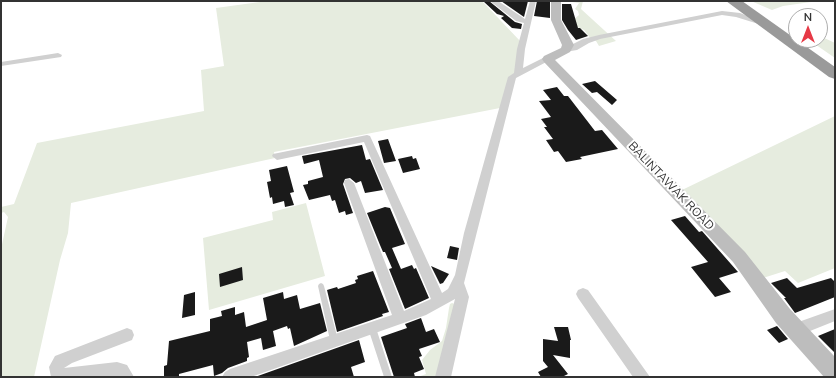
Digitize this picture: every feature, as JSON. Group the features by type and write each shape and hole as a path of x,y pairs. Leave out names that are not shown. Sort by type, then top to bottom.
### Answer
{"highway":[{"path":"733,1 782,31"},
{"path":"745,1 835,74"},
{"path":"813,48 835,63"}],"street":[{"path":"494,1 519,19 527,22"},
{"path":"518,73 527,22 533,1"},
{"path":"556,1 556,20 567,42 567,48 565,50"},
{"path":"236,376 334,340 421,311 453,293 458,284 512,77 518,73 565,50 574,48 586,41 599,37 722,13 736,15 782,31"},
{"path":"1,64 58,56"},
{"name":"BALINTAWAK ROAD","path":"548,59 739,257 779,312 835,373"},
{"path":"276,156 367,138 439,302"},
{"path":"350,183 400,318"},
{"path":"443,377 462,297 462,289 458,284"},
{"path":"582,294 642,377"},
{"path":"795,330 835,316"},
{"path":"126,377 122,370 117,369 64,376 57,374 56,367 60,361 68,357 127,335"}],"lane":[{"path":"321,286 334,340"},
{"path":"372,328 388,377"}],"shaded area":[{"path":"267,1 482,1 521,42 515,73 509,77 500,108 274,152 275,158 71,203 68,233 60,260 34,377 1,377 1,249 8,217 4,212 1,213 1,207 14,204 37,143 204,111 201,70 224,66 216,8"},
{"path":"564,1 583,1 581,9 616,41 599,46 596,41 591,39 584,30 577,27 574,19 579,15 578,11 575,9 579,3"},
{"path":"751,1 818,1 783,6 772,10"},
{"path":"828,40 835,43 835,58 821,48 828,48"},
{"path":"835,116 835,268 798,283 785,271 763,278 682,190"},
{"path":"306,203 325,276 209,310 203,238 273,220 272,212"},
{"path":"452,303 457,305 439,377 418,377 426,374 422,360 430,350 442,341 450,304"}],"building":[{"path":"483,1 489,1 515,22 522,24 521,29 512,28 501,18 504,16 497,14"},
{"path":"501,1 528,1 524,17"},
{"path":"537,1 550,1 550,18 534,16"},
{"path":"562,4 571,4 578,28 580,28 588,36 576,40 562,20"},
{"path":"595,81 617,100 612,105 597,92 592,93 582,84"},
{"path":"557,87 564,96 568,96 595,131 602,130 618,149 580,157 582,159 566,162 558,151 554,152 546,140 553,139 544,127 547,127 541,119 551,117 539,101 551,100 543,90"},
{"path":"388,139 396,161 384,163 378,141"},
{"path":"362,145 366,160 370,159 383,190 365,193 361,181 356,183 350,178 345,179 343,184 353,213 346,215 345,211 339,213 335,200 332,201 330,195 309,200 303,185 308,184 308,181 323,177 319,160 304,164 302,156"},
{"path":"412,156 413,159 416,158 420,169 403,173 398,159"},
{"path":"287,166 294,192 290,193 294,205 285,207 284,201 273,204 272,197 270,198 267,182 271,181 269,170"},
{"path":"385,207 390,208 405,244 392,248 401,269 412,265 414,269 416,268 429,298 405,309 389,269 392,268 385,252 383,252 367,213"},
{"path":"685,216 699,232 702,231 738,272 719,278 731,292 715,297 691,267 708,262 671,220"},
{"path":"450,246 459,248 457,260 447,258"},
{"path":"431,266 449,274 443,283 440,284"},
{"path":"242,267 243,280 220,287 219,274"},
{"path":"373,271 389,312 382,314 383,316 337,332 327,290 337,287 338,289 356,283 355,280 358,279 357,276"},
{"path":"787,278 797,288 831,278 835,282 835,297 795,313 784,298 786,298 771,283"},
{"path":"195,292 195,315 182,318 184,295"},
{"path":"283,292 284,299 297,295 300,309 320,303 327,331 294,346 290,328 288,329 287,326 273,331 276,346 263,350 261,338 247,342 249,357 247,358 247,361 228,368 222,373 214,376 213,365 179,374 179,377 164,377 164,366 167,365 169,341 210,331 210,319 222,316 221,311 235,307 235,315 244,312 246,327 267,320 263,298"},
{"path":"421,318 426,332 434,329 440,342 419,349 422,356 419,357 424,369 414,373 415,377 394,377 381,337 407,328 405,324"},
{"path":"777,326 788,339 779,343 767,330"},
{"path":"554,327 568,327 571,340 570,358 553,355 568,374 562,377 541,377 538,372 548,367 543,361 543,339 558,341"},
{"path":"835,329 835,353 818,336"},
{"path":"359,340 365,362 351,367 354,377 255,377"}]}
